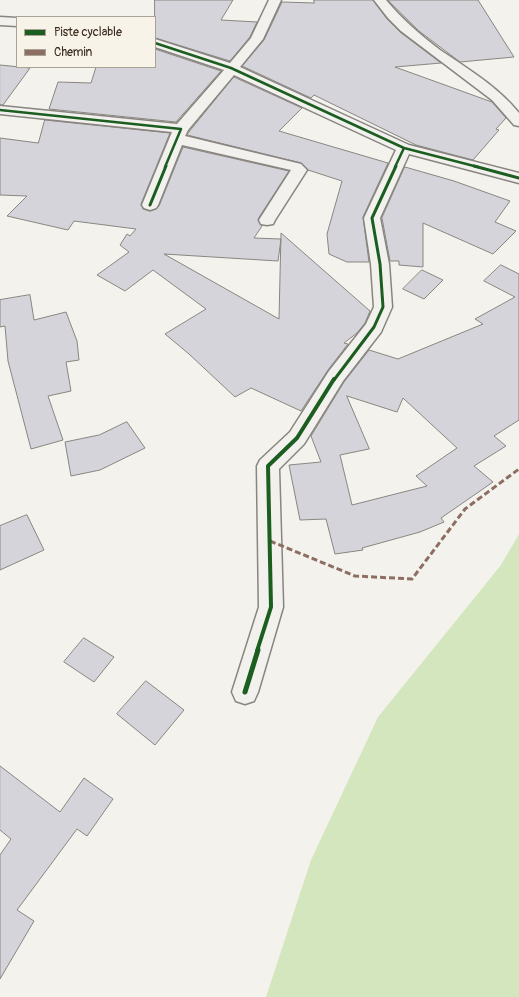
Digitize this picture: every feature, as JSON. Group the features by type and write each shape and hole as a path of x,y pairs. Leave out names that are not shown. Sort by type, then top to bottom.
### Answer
{"street":[{"path":"150,205 179,134 256,39 275,0"},
{"path":"380,0 390,13 415,38 497,98 519,122"},
{"path":"0,21 16,22"},
{"path":"156,44 231,68 404,148 519,178"},
{"path":"0,110 179,134 296,167 299,170 267,220"},
{"path":"245,692 272,607 268,466 297,438 336,376 374,327 383,307 380,264 372,218 404,148"}],"green space":[{"path":"519,534 519,997 266,997 311,860 378,717 501,565"}],"building":[{"path":"155,0 233,0 221,20 257,22 250,37 230,61 156,38"},
{"path":"314,0 373,0 387,19 400,32 441,63 395,67 492,102 506,118 496,129 499,130 473,160 416,145 314,95 311,98 242,66 264,40 282,2 314,3"},
{"path":"388,0 478,0 514,57 460,62 419,31"},
{"path":"156,49 221,71 176,122 49,109 58,82 91,83 96,68 156,68"},
{"path":"0,65 16,67 16,68 30,68 3,105 0,105"},
{"path":"234,77 302,108 279,131 388,163 363,217 369,262 347,262 329,254 327,234 342,181 308,170 301,163 187,135"},
{"path":"45,120 170,133 141,204 143,209 150,211 159,206 183,147 289,171 258,219 262,226 254,238 281,239 281,233 370,311 365,323 357,333 344,343 348,344 328,370 301,411 251,388 235,397 165,334 206,309 153,270 125,291 97,275 129,252 120,245 127,234 130,236 136,229 74,221 68,230 7,216 27,196 0,195 0,138 38,143","holes":["281,240 279,319 164,254 278,261"]},
{"path":"405,167 454,181 510,201 495,222 516,231 493,254 423,223 423,267 399,265 399,261 390,261 382,218"},
{"path":"501,265 519,274 519,420 494,436 506,446 474,466 493,482 441,518 444,522 420,532 362,548 363,550 335,554 326,519 300,520 289,465 321,462 311,436 344,382 369,350 398,359 483,324 475,319 515,297 484,281","holes":["347,396 397,412 403,398 457,448 416,476 427,486 352,505 340,455 369,449"]},
{"path":"422,270 443,280 424,299 403,289"},
{"path":"30,295 34,320 66,312 77,341 79,360 66,362 71,391 48,396 63,440 31,449 8,361 5,326 0,327 0,300"},
{"path":"127,422 145,448 100,470 71,476 65,442 99,435"},
{"path":"27,515 44,550 0,570 0,526"},
{"path":"84,638 114,657 94,682 64,662"},
{"path":"146,681 184,710 155,745 117,714"},
{"path":"0,766 60,812 84,778 113,799 87,836 77,829 17,910 34,921 0,979 0,855 11,839 0,830"}],"marked path":[{"path":"270,541 355,576 412,579 465,509 519,469"}],"cycle path":[{"path":"156,43 231,68 404,148 519,178"},
{"path":"0,110 181,129 150,205"},
{"path":"245,692 271,607 268,466 297,438 336,376 374,327 383,307 380,264 372,218 404,148"}]}
